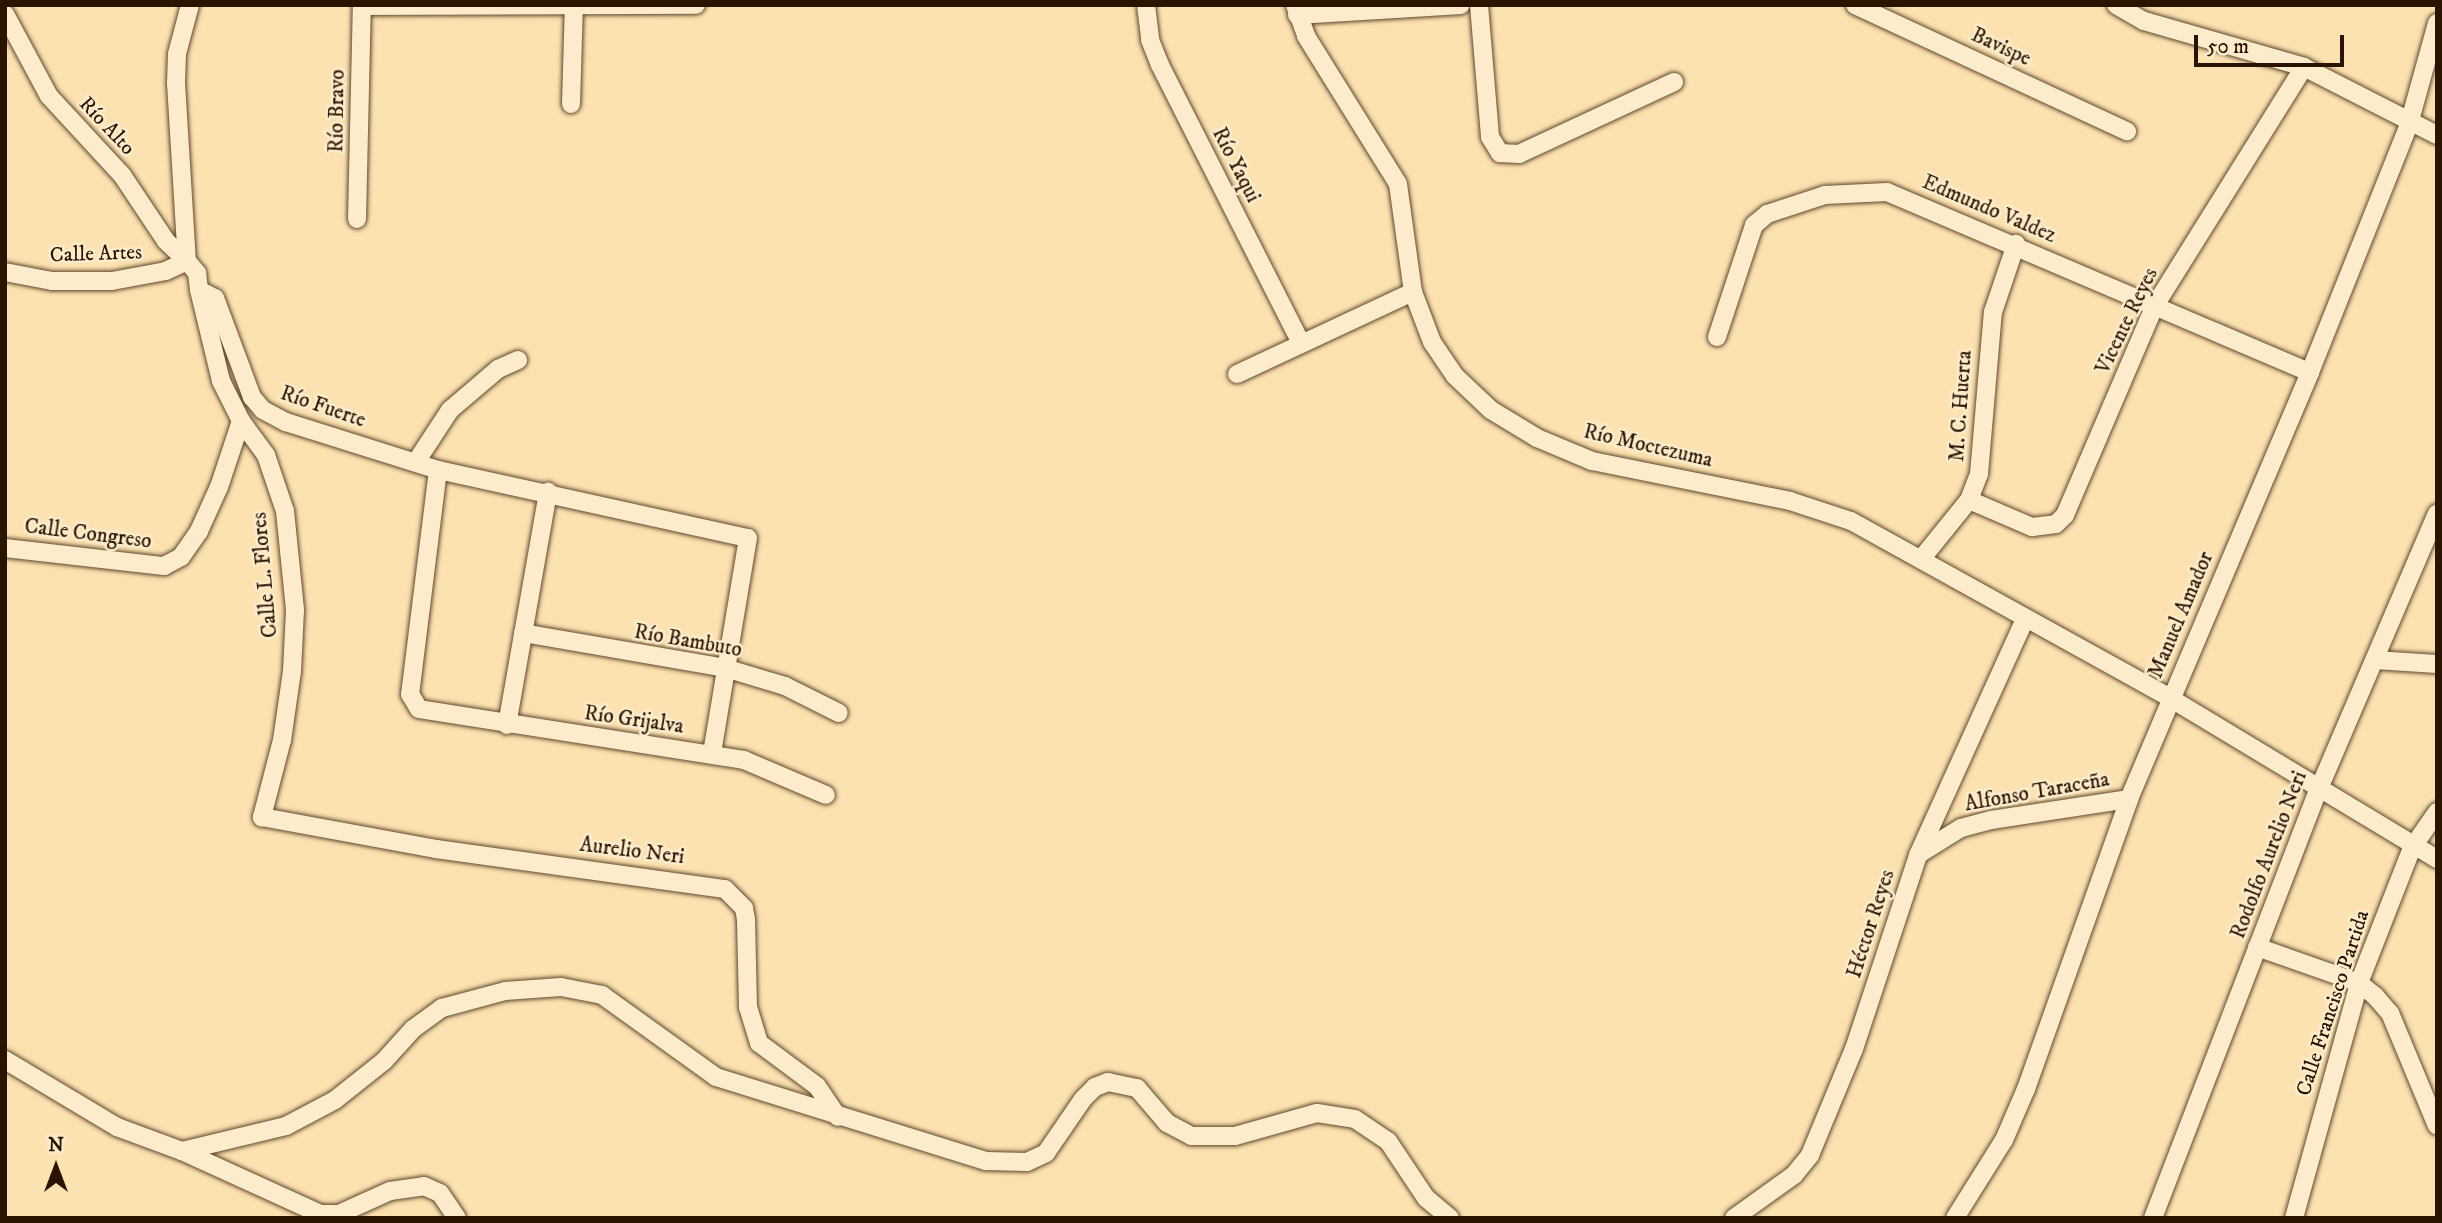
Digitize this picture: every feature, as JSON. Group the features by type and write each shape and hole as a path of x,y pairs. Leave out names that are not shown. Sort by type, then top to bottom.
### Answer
{"street":[{"name":"Río Fuerte","path":"190,5 177,54 176,83 187,261 197,273 199,290 215,298 242,380 262,410 286,422 438,470 748,538 725,668"},
{"path":"362,6 696,5"},
{"name":"Río Yaqui","path":"1146,5 1150,40 1160,65 1300,341"},
{"path":"1296,10 1461,5"},
{"path":"1479,5 1490,137 1500,152 1520,154 1674,82"},
{"name":"Bavispe","path":"1855,5 1883,11 2127,131"},
{"path":"2116,5 2144,21 2304,67 2409,124 2437,135"},
{"name":"Río Bravo","path":"356,219 362,6"},
{"path":"572,104 574,6"},
{"name":"Río Moctezuma","path":"1296,10 1398,184 1413,292 1432,342 1455,376 1491,410 1537,438 1591,461 1790,500 1852,521 1922,558 2024,621 2170,698 2412,848 2437,859"},
{"name":"Río Alto","path":"5,14 49,96 122,175 166,242 187,261"},
{"name":"Manuel Amador","path":"1955,1218 2004,1140 2026,1089 2129,799 2310,372 2409,124 2437,23"},
{"name":"Vicente Reyes","path":"1969,500 2032,527 2056,524 2065,515 2154,307 2304,67"},
{"name":"Edmundo Valdez","path":"1717,337 1745,242 1754,225 1786,206 1854,190 1887,192 2016,244 2154,307 2310,372"},
{"name":"M. C. Huerta","path":"1922,558 1969,500 1983,449 1993,312 2016,244"},
{"name":"Calle Artes","path":"5,272 52,281 112,281 166,271 187,261"},
{"name":"Calle L. Flores","path":"199,290 221,381 241,421 266,455 285,511 295,610 282,740 262,817"},
{"path":"1237,374 1300,341 1413,292"},
{"path":"416,462 450,410 470,390 518,360"},
{"name":"Calle Congreso","path":"5,548 164,566 181,557 200,531 219,488 241,421"},
{"name":"Río Grijalva","path":"438,470 410,694 419,709 429,713 507,725 712,754 771,769 826,795"},
{"path":"507,725 548,492"},
{"name":"Rodolfo Aurelio Neri","path":"2153,1218 2318,791 2437,513"},
{"name":"Héctor Reyes","path":"1734,1218 1794,1175 1810,1155 1854,1049 1918,855 2024,621"},
{"name":"Río Bambuto","path":"523,634 725,668 785,686 839,713"},
{"path":"2375,660 2437,664"},
{"path":"712,754 725,668"},
{"name":"Alfonso Taraceña","path":"1918,855 1961,828 1991,820 2129,799"},
{"name":"Calle Francisco Partida","path":"2294,1218 2359,983 2412,848 2437,812"},
{"name":"Aurelio Neri","path":"262,817 436,849 725,889 744,908 748,1007 759,1043 817,1086 838,1117"},
{"path":"2258,947 2359,983 2390,1013 2431,1096 2437,1126"},
{"path":"182,1151 286,1126 335,1100 384,1061 413,1028 442,1008 506,991 561,987 602,995 716,1077 838,1117 1008,1164 1046,1153 1083,1099 1095,1087 1108,1082 1137,1088 1167,1123 1191,1136 1235,1136 1269,1123 1317,1113 1355,1118 1388,1141 1426,1198 1450,1218"},
{"path":"5,1060 50,1083 86,1110 320,1214 339,1214 390,1191 424,1186 440,1193 457,1218"}]}
